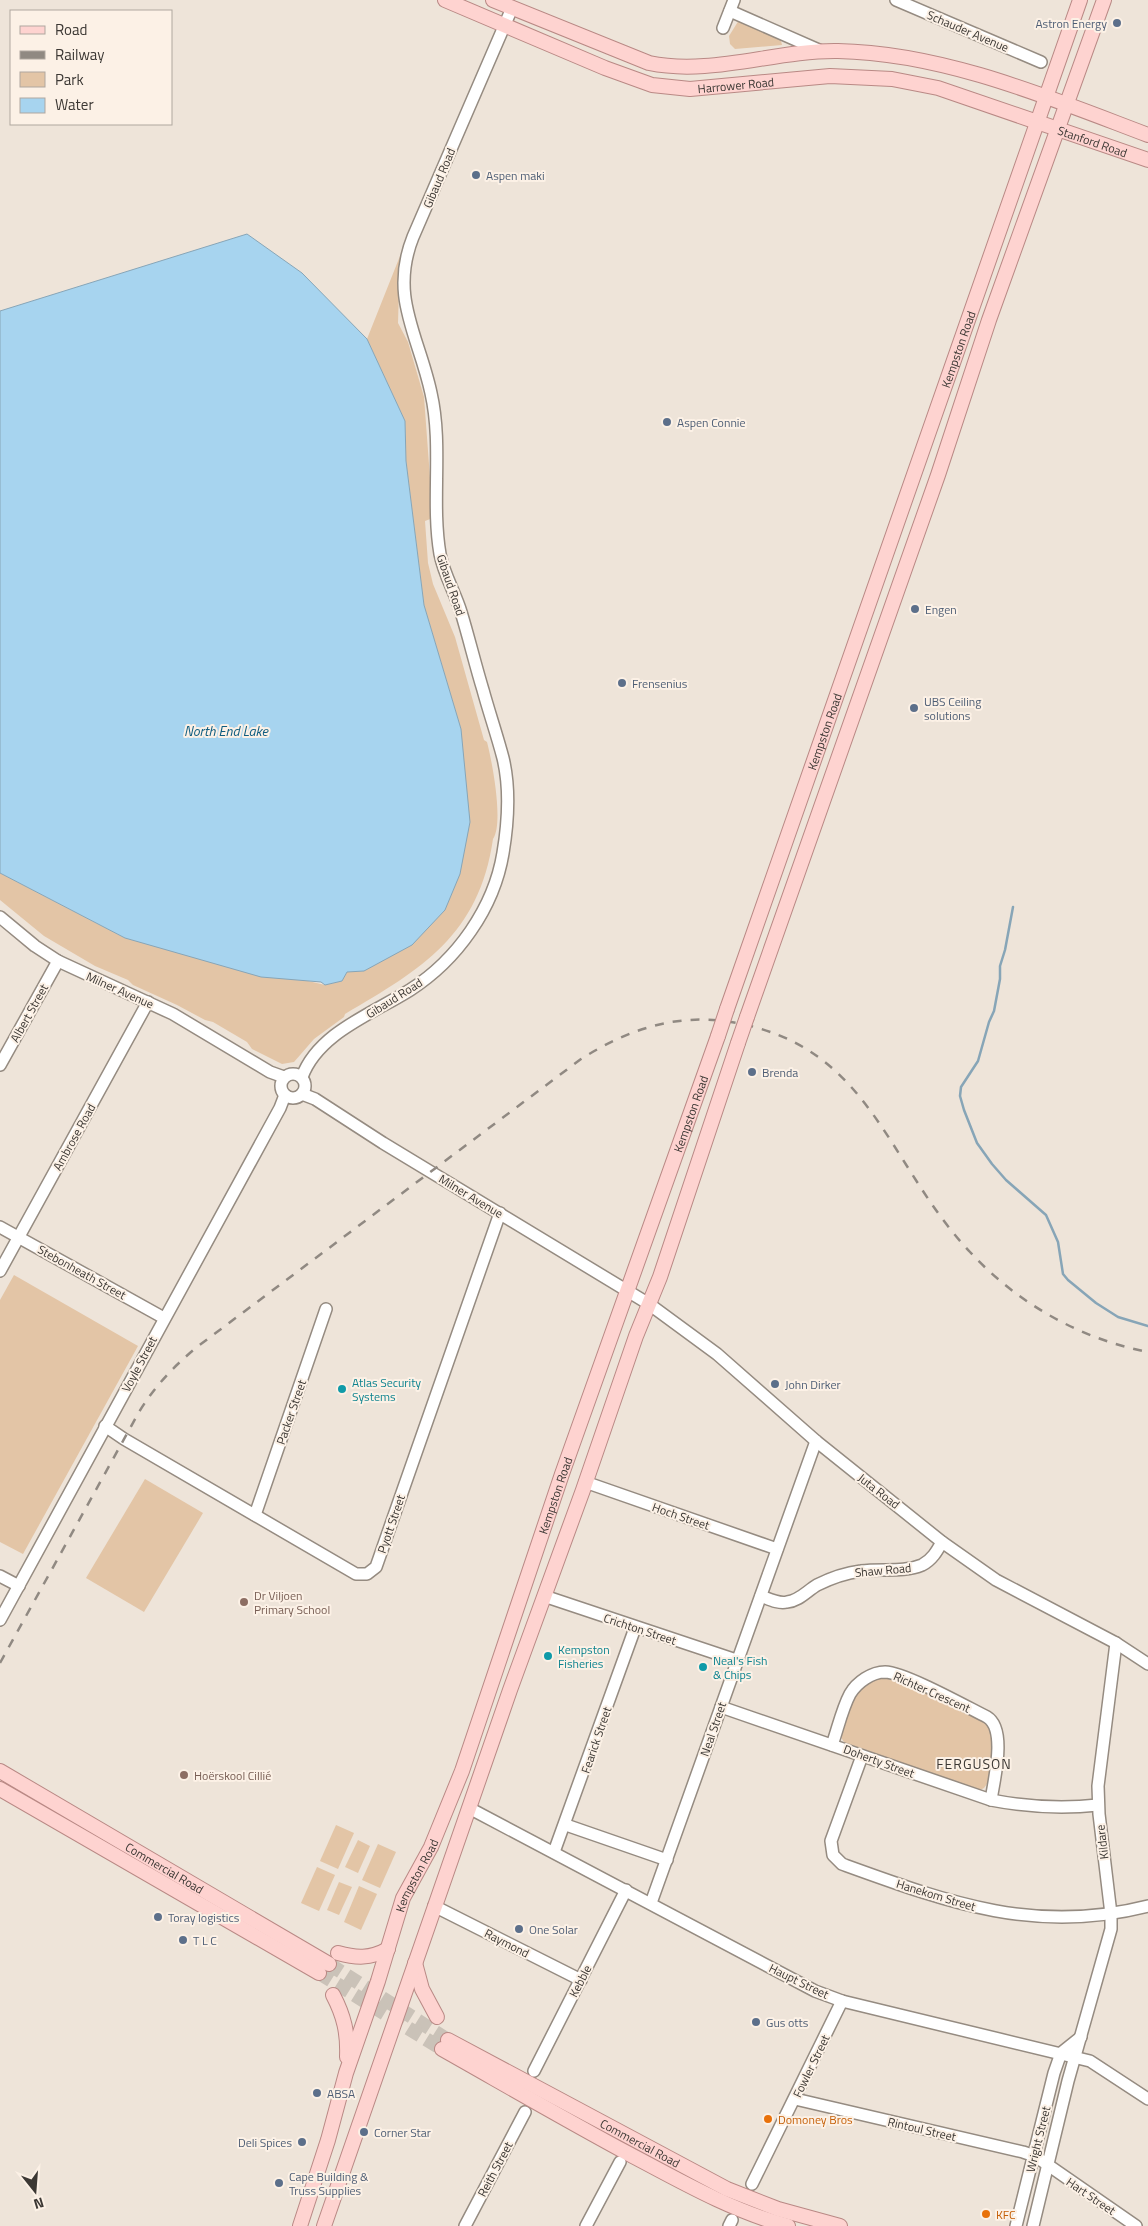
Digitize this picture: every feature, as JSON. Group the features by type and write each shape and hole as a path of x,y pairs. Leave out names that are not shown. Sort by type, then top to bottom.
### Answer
{"main road":[{"name":"Harrower Road","path":"445,0 632,79 665,88 706,88 830,76 867,76 915,82 938,88 1037,121"},
{"name":"Harrower Road","path":"493,0 635,59 666,67 690,67 821,51 867,52 943,65 976,74 1045,98"},
{"name":"Kempston Road","path":"325,2226 434,1906 660,1277 747,1016 938,475 989,320 1104,0"},
{"name":"Kempston Road","path":"300,2226 328,2140 346,2073 388,1949 403,1898 431,1847 462,1770 562,1474 718,1036 1053,76 1076,1"},
{"path":"976,74 990,72 1034,86 1044,85 1053,76"},
{"name":"Stanford Road","path":"1045,98 1148,135"},
{"name":"Stanford Road","path":"1037,121 1148,160"},
{"name":"Commercial Road","path":"0,1771 329,1963"},
{"name":"Commercial Road","path":"0,1790 329,1963"},
{"path":"329,1963 351,1957 365,1957 388,1949"},
{"path":"415,1963 422,1989 437,2017"},
{"path":"333,1995 342,2012 346,2027 346,2073"},
{"name":"Commercial Road","path":"788,2226 715,2199 672,2177 558,2115 445,2044 727,2189 778,2209 840,2226"}],"street":[{"path":"723,28 734,0"},
{"name":"Schauder Avenue","path":"896,0 1041,62"},
{"name":"Gibaud Road","path":"293,1086 306,1065 321,1047 342,1030 411,989 434,971 455,950 482,914 500,868 506,824 504,766 462,614 441,561 438,538 434,408 428,380 406,311 403,284 406,253 412,237 512,8"},
{"path":"730,11 821,51"},
{"name":"Milner Avenue","path":"0,917 42,951 58,961 186,1021 628,1290"},
{"name":"Albert Street","path":"0,1066 3,1052 58,961"},
{"name":"Ambrose Road","path":"0,1272 3,1259 18,1237 148,1002"},
{"name":"Voyle Street","path":"0,1620 293,1086"},
{"name":"Pyott Street","path":"106,1426 124,1439 356,1574 367,1574 376,1567 500,1213"},
{"name":"Stebonheath Street","path":"0,1228 164,1318"},
{"name":"Juta Road","path":"628,1290 717,1354 816,1441 942,1542 996,1580 1116,1643 1148,1664"},
{"name":"Packer Street","path":"255,1515 326,1309"},
{"name":"Neal Street","path":"651,1903 736,1660 761,1596 816,1441"},
{"name":"Hoch Street","path":"586,1482 777,1549"},
{"name":"Shaw Road","path":"761,1596 775,1601 788,1602 799,1598 816,1586 846,1573 873,1569 906,1570 928,1561 942,1542"},
{"path":"0,1576 19,1586"},
{"name":"Crichton Street","path":"544,1596 635,1628 736,1660"},
{"name":"Fearick Street","path":"554,1852 566,1825 635,1628"},
{"name":"Kildare","path":"1076,2057 1111,1929 1111,1914 1098,1805 1103,1742 1116,1643"},
{"name":"Richter Crescent","path":"832,1744 844,1709 854,1688 865,1678 878,1673 898,1674 994,1722 998,1737 991,1800"},
{"name":"Doherty Street","path":"720,1707 991,1800 1021,1806 1052,1808 1098,1805"},
{"name":"Hanekom Street","path":"862,1756 831,1841 833,1855 842,1864 946,1900 983,1910 1044,1917 1111,1914 1148,1906"},
{"name":"Haupt Street","path":"469,1808 816,1990 842,2001 1090,2061 1148,2099"},
{"path":"566,1825 667,1860"},
{"name":"Kebble","path":"534,2071 626,1890"},
{"name":"Raymond","path":"434,1906 581,1980"},
{"name":"Fowler Street","path":"752,2184 842,2001"},
{"path":"1061,2053 1081,2037"},
{"name":"Wright Street","path":"1016,2226 1035,2156 1054,2073 1061,2053"},
{"name":"Wright Street","path":"1033,2226 1068,2080 1076,2057"},
{"name":"Rintoul Street","path":"794,2099 1023,2152 1035,2156 1047,2166"},
{"name":"Reith Street","path":"466,2226 525,2112"},
{"path":"586,2226 620,2162"},
{"name":"Hart Street","path":"1047,2166 1136,2226"}],"green space":[{"path":"739,20 780,37 782,45 735,49 730,44 729,36"},
{"path":"400,256 398,323 408,342 424,397 433,518 425,521 428,563 433,584 455,637 484,740 487,742 496,792 496,831 486,872 475,901 460,925 443,946 399,981 345,1014 344,1017 314,1039 294,1062 282,1064 252,1049 247,1042 213,1022 205,1020 133,985 128,980 95,966 44,936 0,900 0,873 125,938 325,985 342,981 347,972 364,971 461,729 424,605 406,461 405,421 367,339"},
{"path":"14,1275 138,1346 23,1554 0,1542 0,1300"},
{"path":"145,1479 203,1513 144,1612 86,1578"},
{"path":"885,1677 897,1679 988,1723 994,1734 989,1781 984,1788 980,1790 849,1747 844,1742 841,1737 842,1729 848,1710 859,1688"},
{"path":"336,1825 354,1833 338,1869 320,1861"},
{"path":"358,1840 370,1846 358,1873 345,1867"},
{"path":"378,1844 396,1852 380,1888 362,1880"},
{"path":"317,1867 335,1875 319,1911 301,1903"},
{"path":"339,1882 352,1887 339,1915 327,1910"},
{"path":"359,1886 377,1894 361,1930 344,1922"}],"water":[{"name":"North End Lake","path":"247,234 302,273 367,339 405,421 406,461 424,605 461,729 470,822 460,874 445,910 412,945 364,971 347,972 342,981 325,985 321,982 261,977 125,938 0,873 0,311"}],"waterway":[{"path":"1013,907 1000,966 1000,979 994,1011 978,1061 961,1087 960,1096 964,1110 977,1143 992,1164 1006,1180 1046,1215 1058,1242 1063,1274 1068,1280 1096,1303 1118,1317 1148,1326"}],"tunnel":[{"path":"329,1964 448,2040"},
{"path":"319,1973 442,2049"}],"railway":[{"path":"0,1663 139,1412 158,1385 180,1362 197,1347 581,1059 616,1040 652,1026 690,1020 731,1022 778,1035 816,1055 846,1081 871,1112 941,1218 988,1270 1029,1303 1074,1328 1098,1338 1148,1352"}],"place":[{"name":"Astron Energy","path":"1117,23"},
{"name":"Aspen maki","path":"476,175"},
{"name":"Aspen Connie","path":"667,422"},
{"name":"Engen","path":"915,609"},
{"name":"Frensenius","path":"622,683"},
{"name":"UBS Ceiling solutions","path":"914,708"},
{"name":"Brenda","path":"752,1072"},
{"name":"John Dirker","path":"775,1384"},
{"name":"Atlas Security Systems","path":"342,1389"},
{"name":"Dr Viljoen Primary School","path":"244,1602"},
{"name":"Kempston Fisheries","path":"548,1656"},
{"name":"Neal's Fish & Chips","path":"703,1667"},
{"name":"Hoërskool Cillié","path":"184,1775"},
{"name":"Toray logistics","path":"158,1917"},
{"name":"One Solar","path":"519,1929"},
{"name":"T L C","path":"183,1940"},
{"name":"Gus otts","path":"756,2022"},
{"name":"ABSA","path":"317,2093"},
{"name":"Domoney Bros","path":"768,2119"},
{"name":"Corner Star","path":"364,2132"},
{"name":"Deli Spices","path":"302,2142"},
{"name":"Cape Building & Truss Supplies","path":"279,2183"},
{"name":"KFC","path":"986,2214"}],"district":[{"name":"FERGUSON","path":"974,1763"}]}
